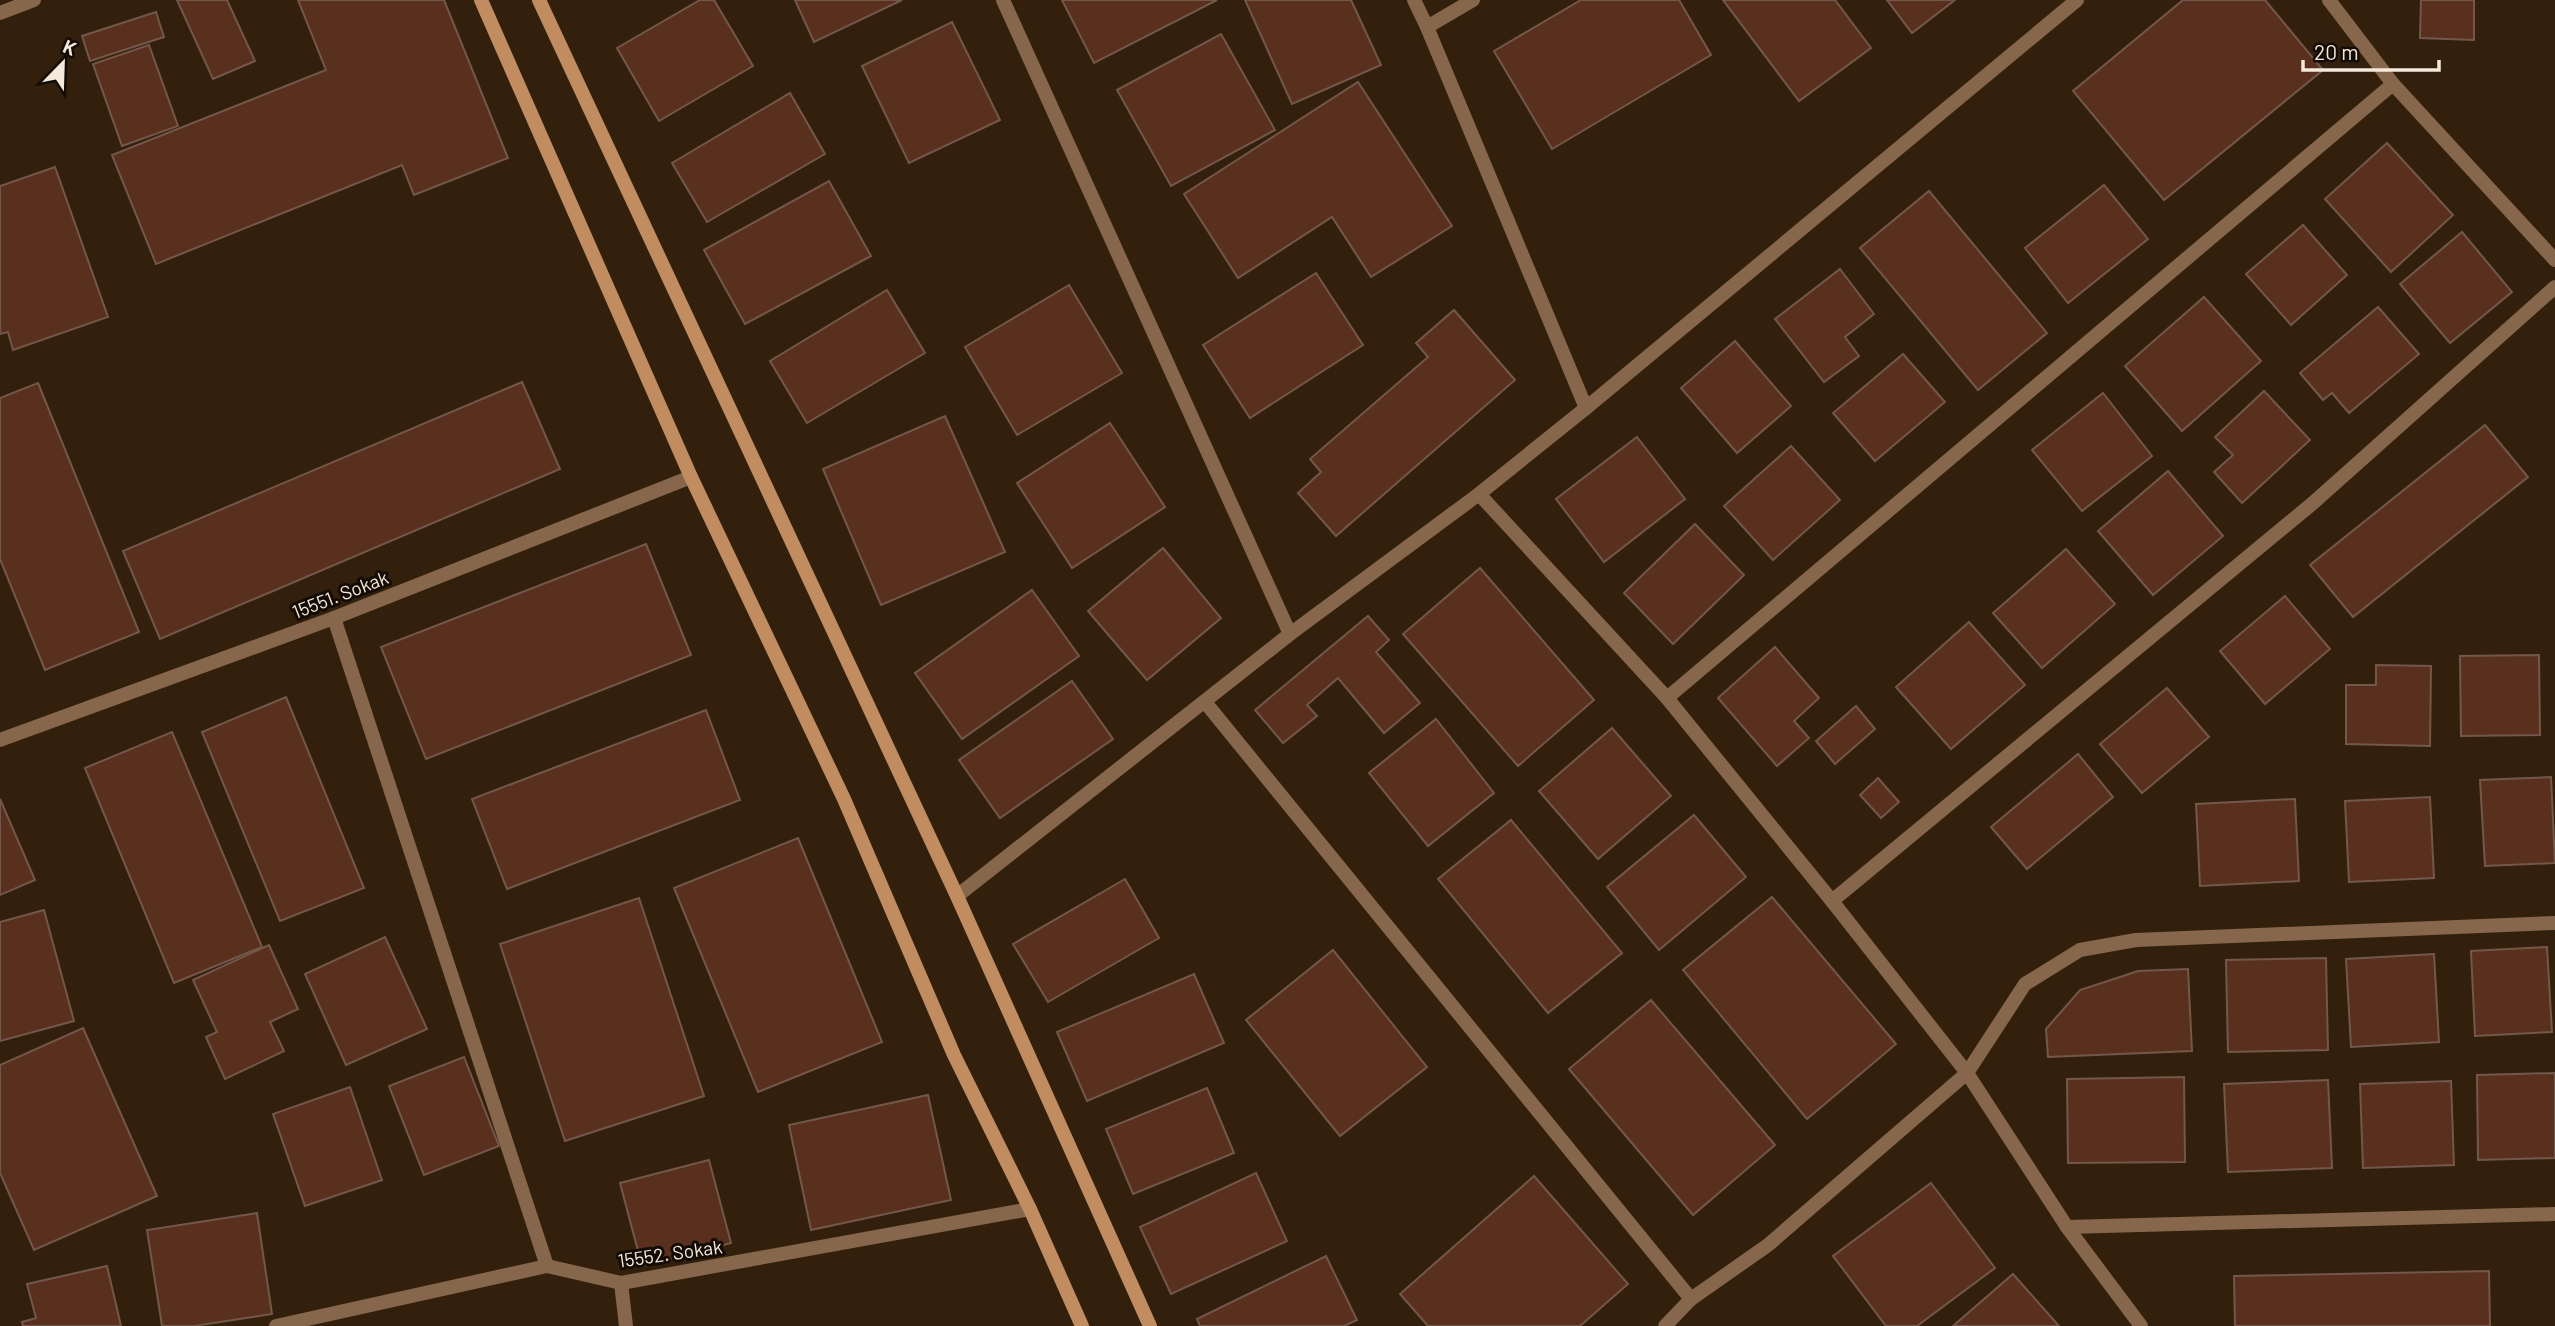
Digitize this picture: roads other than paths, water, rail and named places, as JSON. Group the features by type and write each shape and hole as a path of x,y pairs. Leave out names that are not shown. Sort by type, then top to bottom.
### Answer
{"main road":[{"path":"481,0 691,477 845,799 954,1055 1030,1209 1082,1326"},
{"path":"539,0 957,896 1150,1326"}],"street":[{"path":"0,13 34,0"},
{"path":"1003,0 1290,634"},
{"path":"1414,0 1586,408"},
{"path":"1427,27 1473,0"},
{"path":"957,896 1290,634 1479,494 2077,0"},
{"path":"2329,0 2393,84 2555,260"},
{"path":"1667,698 2393,84"},
{"path":"1832,901 2313,503 2555,287"},
{"name":"15551. Sokak","path":"0,740 334,618 691,477"},
{"path":"1479,494 1667,698 1832,901 1967,1073 2067,1227 2141,1326"},
{"path":"334,618 547,1266"},
{"path":"1205,702 1691,1299"},
{"path":"1665,1326 1691,1299 1768,1245 1967,1073 2025,984 2080,950 2136,940 2555,923"},
{"name":"15552. Sokak","path":"276,1326 547,1266 621,1283 1030,1209"},
{"path":"2067,1227 2555,1214"},
{"path":"621,1283 626,1326"}]}
